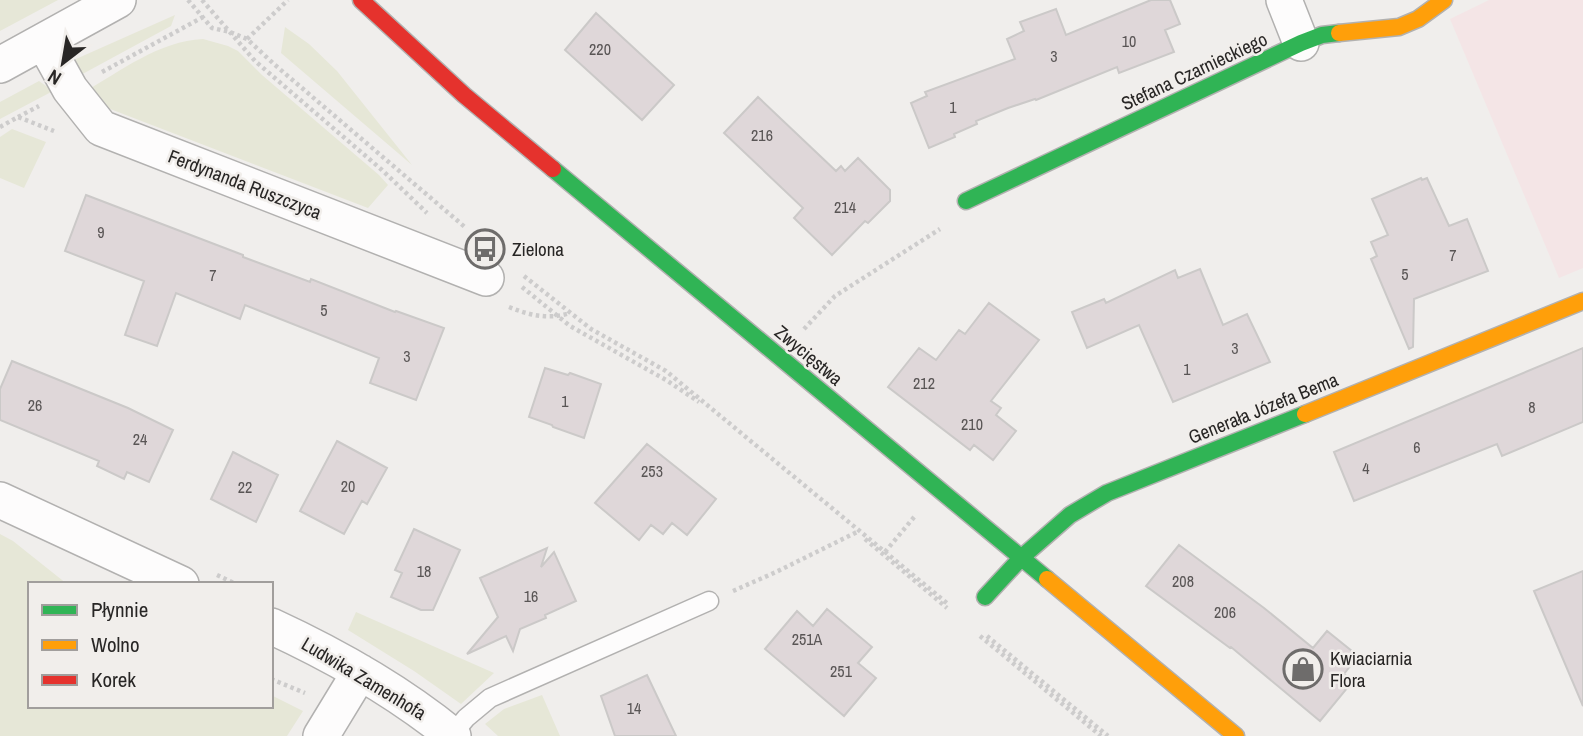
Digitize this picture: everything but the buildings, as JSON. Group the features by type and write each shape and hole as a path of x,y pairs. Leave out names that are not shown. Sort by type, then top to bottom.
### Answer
{"street":[{"path":"0,65 118,0"},
{"name":"Zwycięstwa","path":"361,0 464,95 1236,736"},
{"path":"1284,0 1301,43"},
{"name":"Stefana Czarnieckiego","path":"966,201 1301,43 1322,35 1398,27 1418,19 1444,0"},
{"name":"Ferdynanda Ruszczyca","path":"44,42 69,89 101,128 486,278"},
{"name":"Generała Józefa Bema","path":"985,597 1022,557 1070,516 1107,493 1583,301"},
{"path":"0,500 177,582"},
{"name":"Ludwika Zamenhofa","path":"273,626 325,652 403,697 452,735"},
{"path":"321,736 360,672"}],"lane":[{"path":"452,735 466,718 490,698 709,601"}],"path":[{"path":"202,0 260,66 383,170 431,216"},
{"path":"247,39 288,0"},
{"path":"18,117 203,17"},
{"path":"797,336 835,296 954,220 966,201"},
{"path":"521,287 570,326 693,397 952,612"},
{"path":"709,601 858,532"},
{"path":"973,630 1101,736"}],"shaded area":[{"path":"1489,0 1583,0 1583,268 1559,278 1450,19"}],"green space":[{"path":"0,0 58,0 0,31"},
{"path":"175,15 171,26 77,77 76,59"},
{"path":"285,27 309,44 337,71 412,165 281,53"},
{"path":"203,39 238,51 262,75 379,175 388,185 368,208 92,102 84,92 156,51 171,45"},
{"path":"39,81 53,91 0,119 0,102"},
{"path":"12,129 46,142 24,188 0,178 0,137"},
{"path":"0,534 13,541 64,582 28,582 28,708 273,708 273,696 303,711 287,736 0,736"},
{"path":"356,612 494,673 461,704 348,630"},
{"path":"542,695 560,736 498,736 485,724 504,709"}],"traffic: fast":[{"path":"966,201 1301,43 1322,35 1339,33"},
{"path":"553,169 1047,579"},
{"path":"985,597 1022,557 1070,515 1107,493 1305,414"}],"traffic: slow":[{"path":"1339,33 1399,27 1418,19 1444,0"},
{"path":"1305,414 1583,301"},
{"path":"1047,579 1236,736"}],"traffic: jam":[{"path":"361,0 464,95 553,169"}],"place":[{"name":"Zielona","path":"485,249"},
{"name":"Kwiaciarnia Flora","path":"1303,669"}]}
